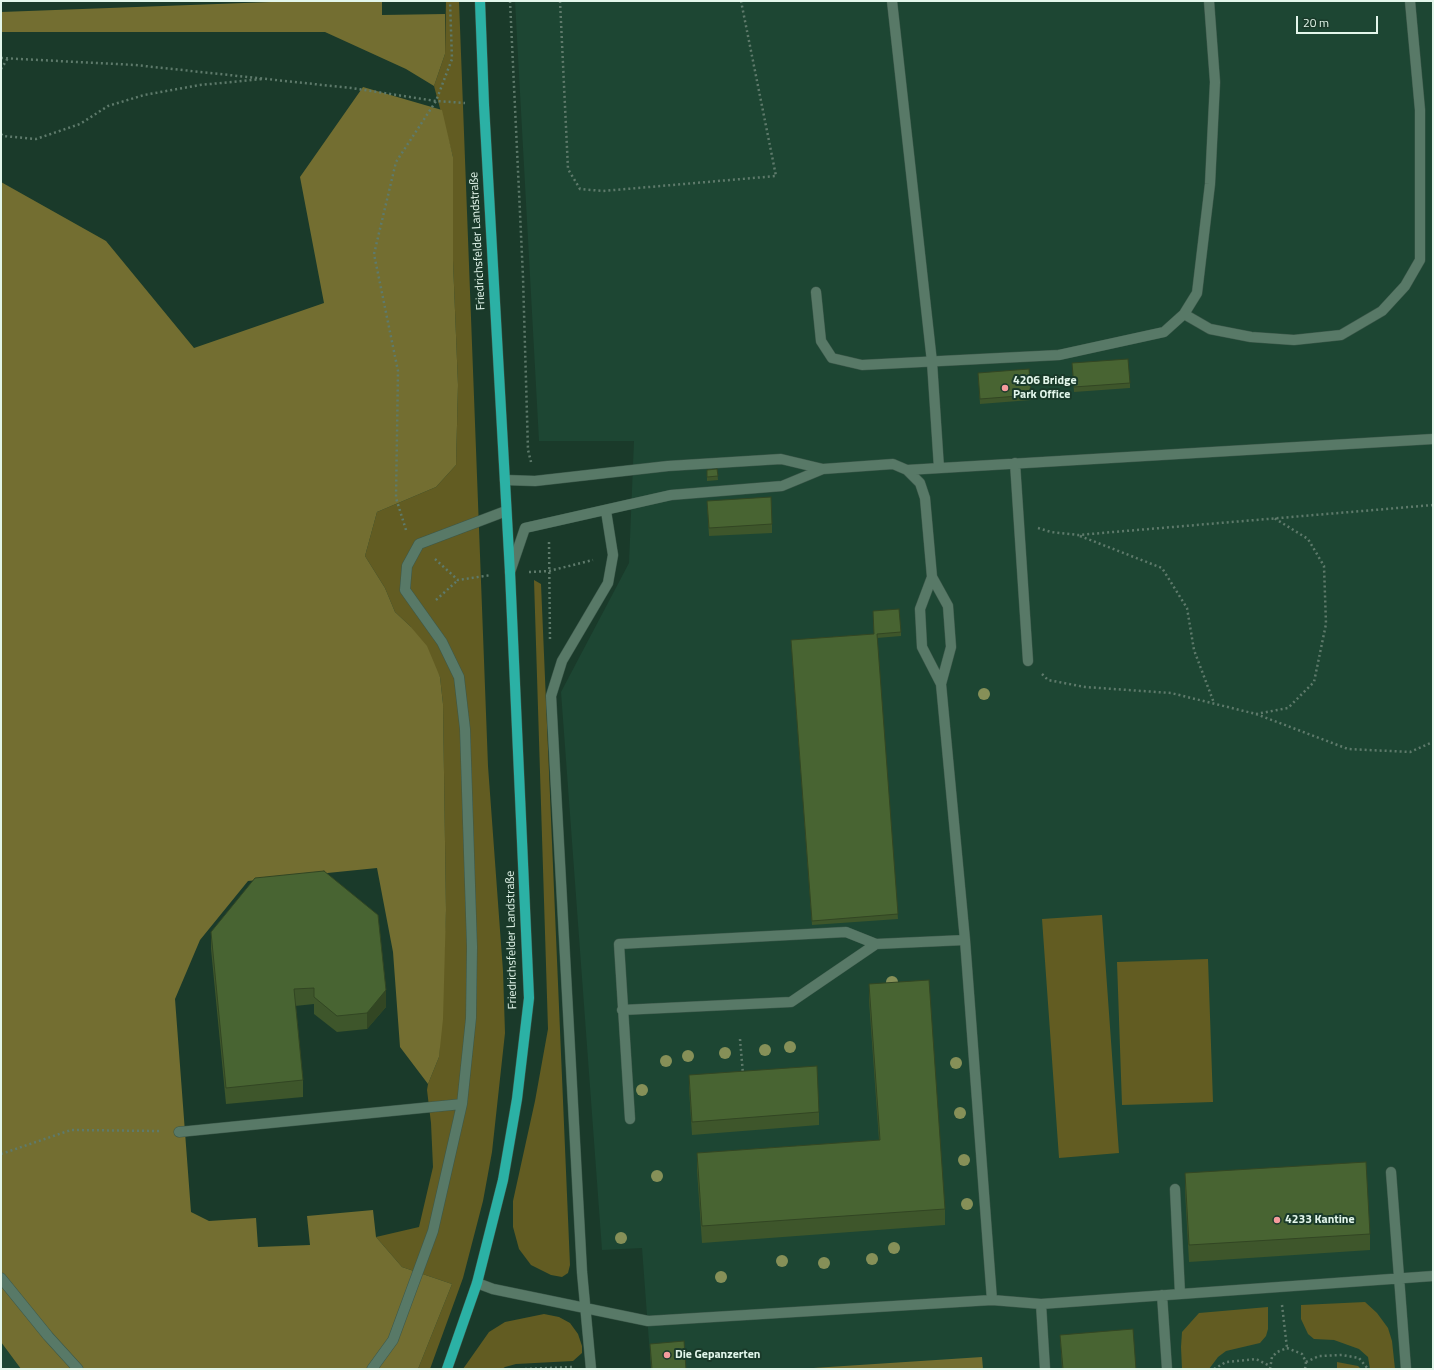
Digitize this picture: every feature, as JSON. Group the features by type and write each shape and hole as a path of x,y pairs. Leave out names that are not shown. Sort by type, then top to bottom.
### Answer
{"main road":[{"name":"Friedrichsfelder Landstraße","path":"446,1369 477,1283 503,1180 517,1099 529,998 510,572 484,105 480,1"}],"street":[{"path":"892,1 932,362 940,468"},
{"path":"816,292 821,340 832,358 862,365 1059,355 1164,332 1184,314 1197,293 1210,184 1215,82 1210,1"},
{"path":"1184,314 1210,329 1251,337 1294,340 1341,335 1382,311 1404,286 1420,260 1420,110 1410,1"},
{"path":"907,470 1433,439"},
{"path":"504,480 535,481 668,466 781,459 823,469 893,464 907,470 920,483 925,498 932,578 948,606 949,613 951,648 941,684 964,940 992,1300"},
{"path":"1015,463 1028,661"},
{"name":"Friedrichsfelder Landstraße","path":"510,572 525,528 606,511 671,495 782,486 823,469"},
{"path":"372,1369 393,1340 434,1231 462,1104 471,1018 472,947 464,729 460,677 442,642 405,590 407,566 419,544 506,511"},
{"path":"591,1368 585,1307 573,1124 559,816 551,696 562,661 608,583 613,555 606,511"},
{"path":"932,578 920,609 922,648 941,684"},
{"path":"630,1119 619,944 846,932 876,944 964,940"},
{"path":"622,1010 791,1002 876,944"},
{"path":"180,1132 462,1104"},
{"path":"1391,1172 1406,1369"},
{"path":"1175,1189 1180,1294"},
{"path":"477,1283 493,1289 648,1321 992,1300 1041,1304 1433,1276"},
{"path":"1,1278 48,1336 78,1369"},
{"path":"1162,1295 1168,1369"},
{"path":"1041,1304 1046,1369"}],"path":[{"path":"450,1 452,59 436,101 396,162 374,254 398,371 396,498 406,533 458,580"},
{"path":"510,1 523,277 528,450 535,481"},
{"path":"560,1 568,169 580,189 603,191 776,176 741,1"},
{"path":"1,58 135,65 351,88 436,101 484,105"},
{"path":"1,69 9,58"},
{"path":"1,134 3,136 36,139 80,124 108,106 144,95 200,85 270,79"},
{"path":"1019,522 1050,532 1078,535 1433,506"},
{"path":"1256,714 1288,708 1314,682 1326,624 1324,566 1308,539 1274,518"},
{"path":"549,523 550,649"},
{"path":"1078,535 1162,568 1187,608 1194,650 1214,704"},
{"path":"421,614 458,580 510,572 549,571 613,555"},
{"path":"1028,661 1048,680 1085,687 1171,693 1256,714 1348,749 1410,752 1433,742"},
{"path":"740,1039 744,1076"},
{"path":"1,1154 70,1130 180,1132"},
{"path":"1280,1286 1287,1348"},
{"path":"1214,1369 1226,1362 1256,1359 1270,1367 1272,1357 1277,1352 1287,1348 1302,1354 1306,1362 1305,1369"},
{"path":"1306,1362 1319,1356 1342,1355 1359,1358 1368,1369"},
{"path":"525,1369 591,1368"}],"shaded area":[{"path":"298,1 382,1 382,15 445,14 445,54 434,86 406,69 325,32 1,32 1,12"},
{"path":"446,1 459,1 488,766 503,971 505,1033 492,1152 483,1201 463,1278 430,1369 418,1369 452,1284 402,1267 376,1237 419,1227 433,1167 431,1123 427,1090 439,1057 446,910 443,704 440,677 410,626 395,612 385,588 365,556 377,512 436,487 456,465 458,385 453,261 453,157 434,86 445,54"},
{"path":"515,1 1433,1 1433,1369 651,1369 642,1248 602,1250 561,692 629,563 634,441 539,441"},
{"path":"363,87 442,110 453,157 453,261 458,385 456,465 436,487 377,512 365,556 385,588 395,612 410,626 427,646 440,677 443,704 446,910 443,1019 439,1057 428,1084 400,1047 393,952 377,868 248,881 200,940 175,999 191,1212 209,1221 256,1218 258,1247 310,1245 307,1216 373,1210 376,1237 402,1267 452,1284 418,1369 21,1369 1,1342 1,182 106,241 194,348 324,303 300,177"},
{"path":"534,580 541,584 570,1265 568,1273 562,1277 551,1275 531,1265 519,1249 513,1227 513,1201 535,1101 548,1029"},
{"path":"1102,915 1119,1153 1059,1158 1042,919"},
{"path":"1208,959 1213,1102 1122,1105 1117,962"},
{"path":"1365,1302 1377,1313 1388,1328 1392,1341 1395,1369 1370,1369 1368,1357 1359,1349 1334,1340 1314,1339 1308,1334 1301,1319 1301,1305"},
{"path":"1268,1307 1268,1329 1266,1336 1260,1343 1226,1351 1218,1357 1209,1369 1182,1369 1182,1332 1199,1313"},
{"path":"544,1314 559,1317 570,1323 578,1334 582,1346 582,1353 573,1361 516,1364 502,1369 463,1369 489,1332 505,1322"},
{"path":"1,1342 21,1369 1,1369"},
{"path":"982,1357 983,1369 798,1369"},
{"path":"1337,1362 1358,1366 1361,1369 1337,1369"}],"building":[{"path":"1128,359 1130,383 1074,387 1072,363"},
{"name":"4206 Bridge Park Office","path":"1029,369 1031,395 980,399 978,373"},
{"path":"717,469 718,476 707,477 707,470"},
{"path":"771,497 772,524 709,528 707,501"},
{"path":"899,609 901,632 877,634 898,914 812,921 791,640 874,634 873,611"},
{"path":"324,871 378,915 386,990 367,1013 337,1016 314,997 314,988 294,989 303,1080 226,1088 211,932 255,878"},
{"path":"929,980 945,1209 702,1226 697,1153 880,1140 869,984"},
{"path":"817,1066 819,1112 692,1122 689,1075"},
{"name":"4233 Kantine","path":"1366,1162 1370,1234 1189,1245 1185,1173"},
{"path":"1133,1329 1136,1369 1063,1369 1060,1335"},
{"path":"684,1341 686,1369 652,1369 650,1344"}],"place":[{"name":"4206 Bridge Park Office","path":"1005,388"},
{"name":"4233 Kantine","path":"1277,1220"},
{"name":"Die Gepanzerten","path":"667,1355"}]}
